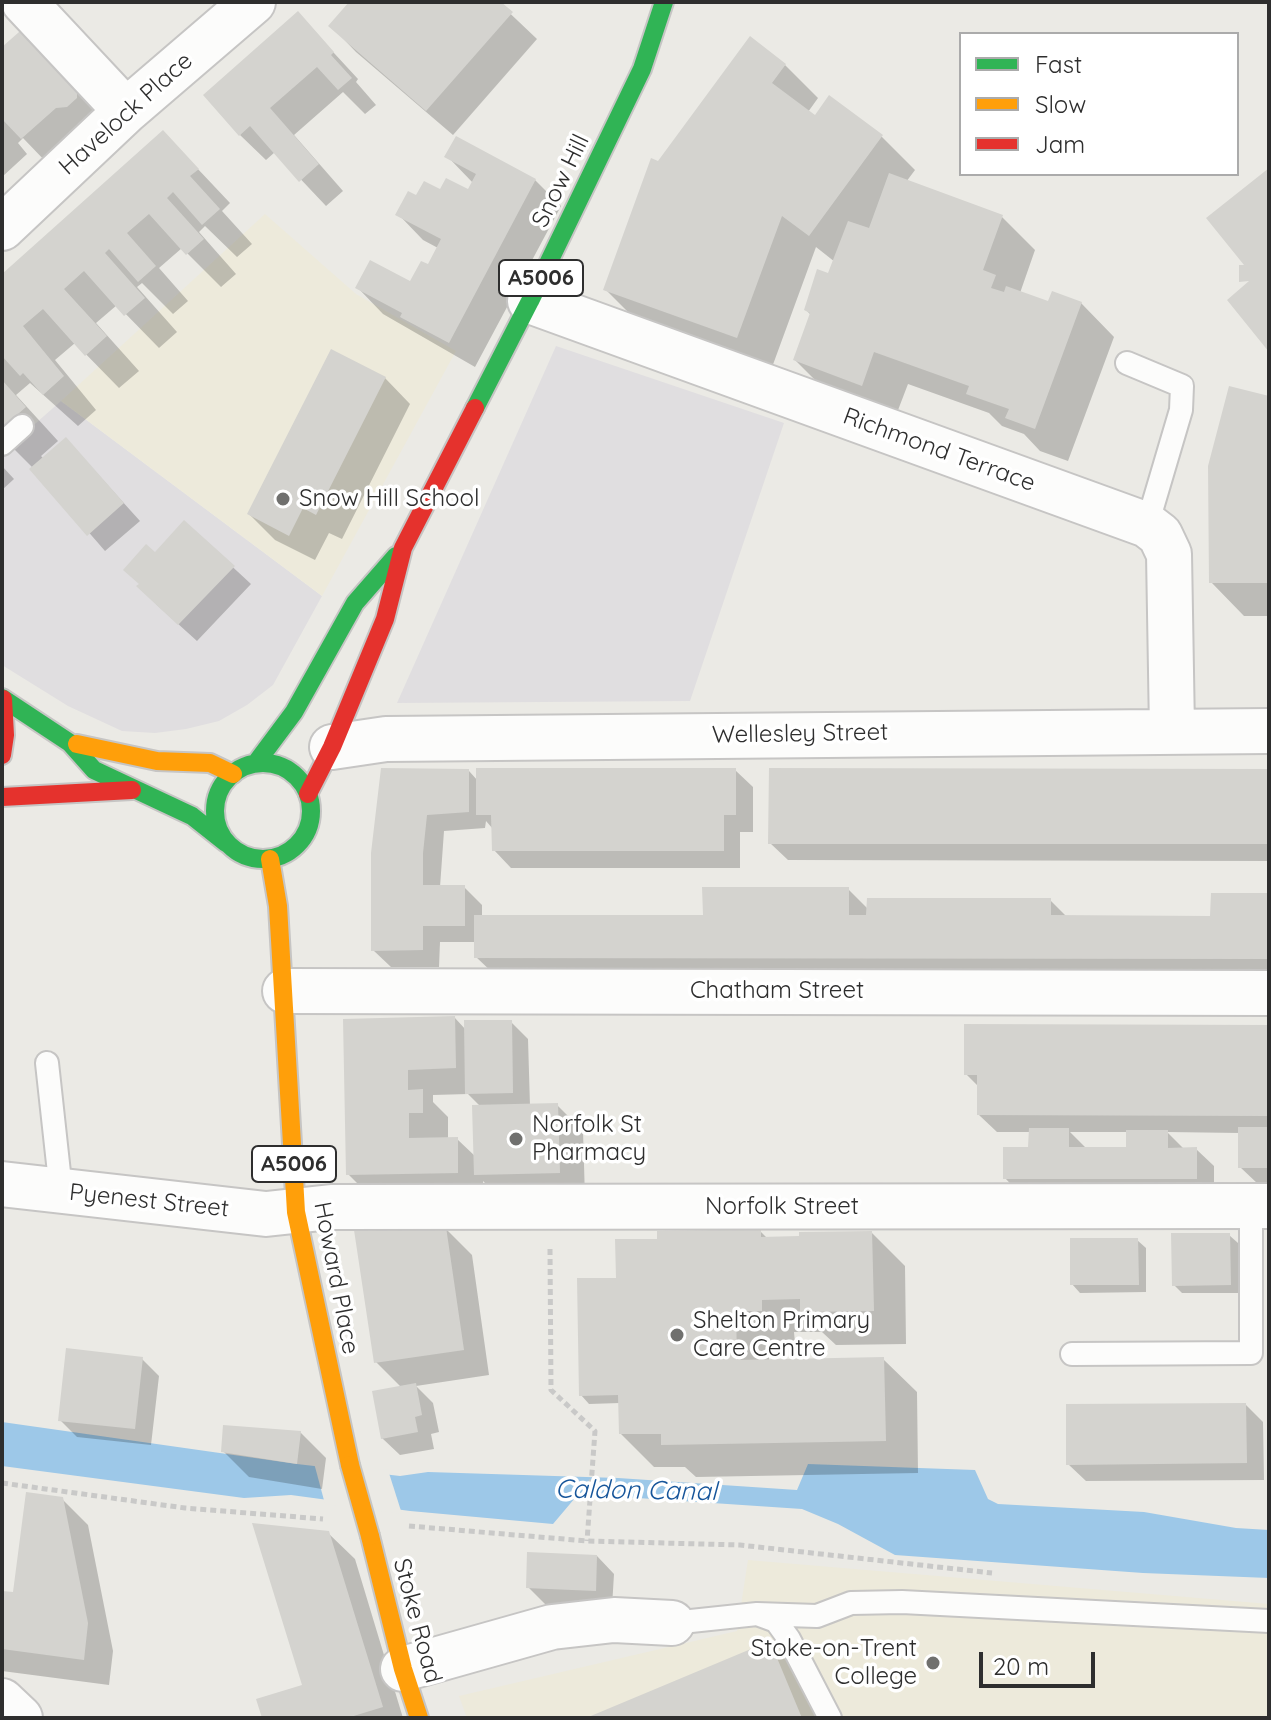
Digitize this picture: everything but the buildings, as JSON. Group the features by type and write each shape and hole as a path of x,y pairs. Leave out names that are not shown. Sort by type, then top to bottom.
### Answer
{"main road":[{"name":"Snow Hill","path":"308,794 332,747 385,619 403,548 530,301 642,69 664,2"},
{"name":"Snow Hill","path":"256,763 294,712 355,603 403,548"},
{"path":"3,698 70,743 94,770 192,816 226,843 240,854 253,859 270,859 294,849 309,825 311,811 308,794 292,773 273,764 256,763 233,774 219,789 214,806 217,826 226,843"},
{"path":"2,755 5,735 3,698"},
{"path":"70,743 157,761 210,763 233,774"},
{"path":"2,797 132,790"},
{"name":"Howard Place","path":"270,859 278,906 285,991 296,1212 350,1465 370,1536"},
{"name":"Stoke Road","path":"370,1536 403,1669 419,1718"}],"street":[{"path":"24,2 126,111"},
{"name":"Havelock Place","path":"2,228 126,111 253,2"},
{"name":"Richmond Terrace","path":"530,301 1147,525"},
{"path":"1147,525 1160,535 1169,554 1172,730"},
{"name":"Wellesley Street","path":"332,747 386,739 1269,731"},
{"name":"Chatham Street","path":"285,991 1269,993"},
{"name":"Pyenest Street","path":"2,1184 266,1214 296,1212"},
{"name":"Norfolk Street","path":"296,1212 331,1207 1260,1206"},
{"path":"403,1669 552,1627 614,1620 672,1623"},
{"path":"2,1701 20,1718"}],"lane":[{"path":"1127,363 1182,386 1181,410 1147,525"},
{"path":"2,444 22,426"},
{"path":"47,1063 61,1191"},
{"path":"1251,1353 1260,1206"},
{"path":"1072,1354 1251,1353 1269,1368"},
{"path":"672,1623 757,1614 817,1616 851,1603 902,1602 1269,1621"},
{"path":"757,1614 776,1621 789,1639 830,1718"}],"path":[{"path":"550,1207 551,1390 595,1431 587,1541"},
{"path":"2,1483 185,1508 324,1519"},
{"path":"402,1526 587,1541 740,1545 1006,1574"}],"shaded area":[{"name":"Snow Hill School","path":"265,214 356,294 456,351 322,596 61,401"},
{"path":"556,346 784,423 690,701 397,703"},
{"path":"61,401 322,596 273,685 219,721 155,733 122,731 68,706 2,665 2,453"},
{"name":"Stoke-on-Trent College","path":"748,1560 1269,1604 1269,1718 467,1718 459,1696 737,1631"}],"water":[{"name":"Caldon Canal","path":"2,1422 400,1476 428,1472 618,1478 797,1490 808,1464 975,1470 988,1499 998,1504 1144,1512 1236,1528 1269,1530 1269,1578 1143,1573 895,1555 838,1524 802,1509 593,1495 575,1498 553,1524 410,1511 291,1495 244,1498 2,1466"}],"pier":[{"path":"314,1463 388,1470 402,1514 325,1504"}],"traffic: fast":[{"path":"475,408 642,69 664,2"},
{"path":"256,763 294,712 355,603 396,556"},
{"path":"2,698 70,743 94,770 192,816 226,843"},
{"path":"263,763 281,767 297,777 307,793 311,811 307,829 297,845 281,855 263,859 245,855 229,845 219,829 215,811 219,793 229,777 245,767 263,763"}],"traffic: slow":[{"path":"77,744 157,761 210,763 233,774"},
{"path":"270,859 278,906 296,1212 350,1465"},
{"path":"350,1465 370,1536"},
{"path":"370,1536 403,1669 419,1718"}],"traffic: jam":[{"path":"308,794 332,747 385,619 403,548 475,408"},
{"path":"2,755 5,735 3,699"},
{"path":"2,797 132,790"}],"place":[{"name":"Snow Hill School","path":"283,499"},
{"name":"Norfolk St Pharmacy","path":"516,1139"},
{"name":"Shelton Primary Care Centre","path":"677,1335"},
{"name":"Stoke-on-Trent College","path":"933,1663"}]}
